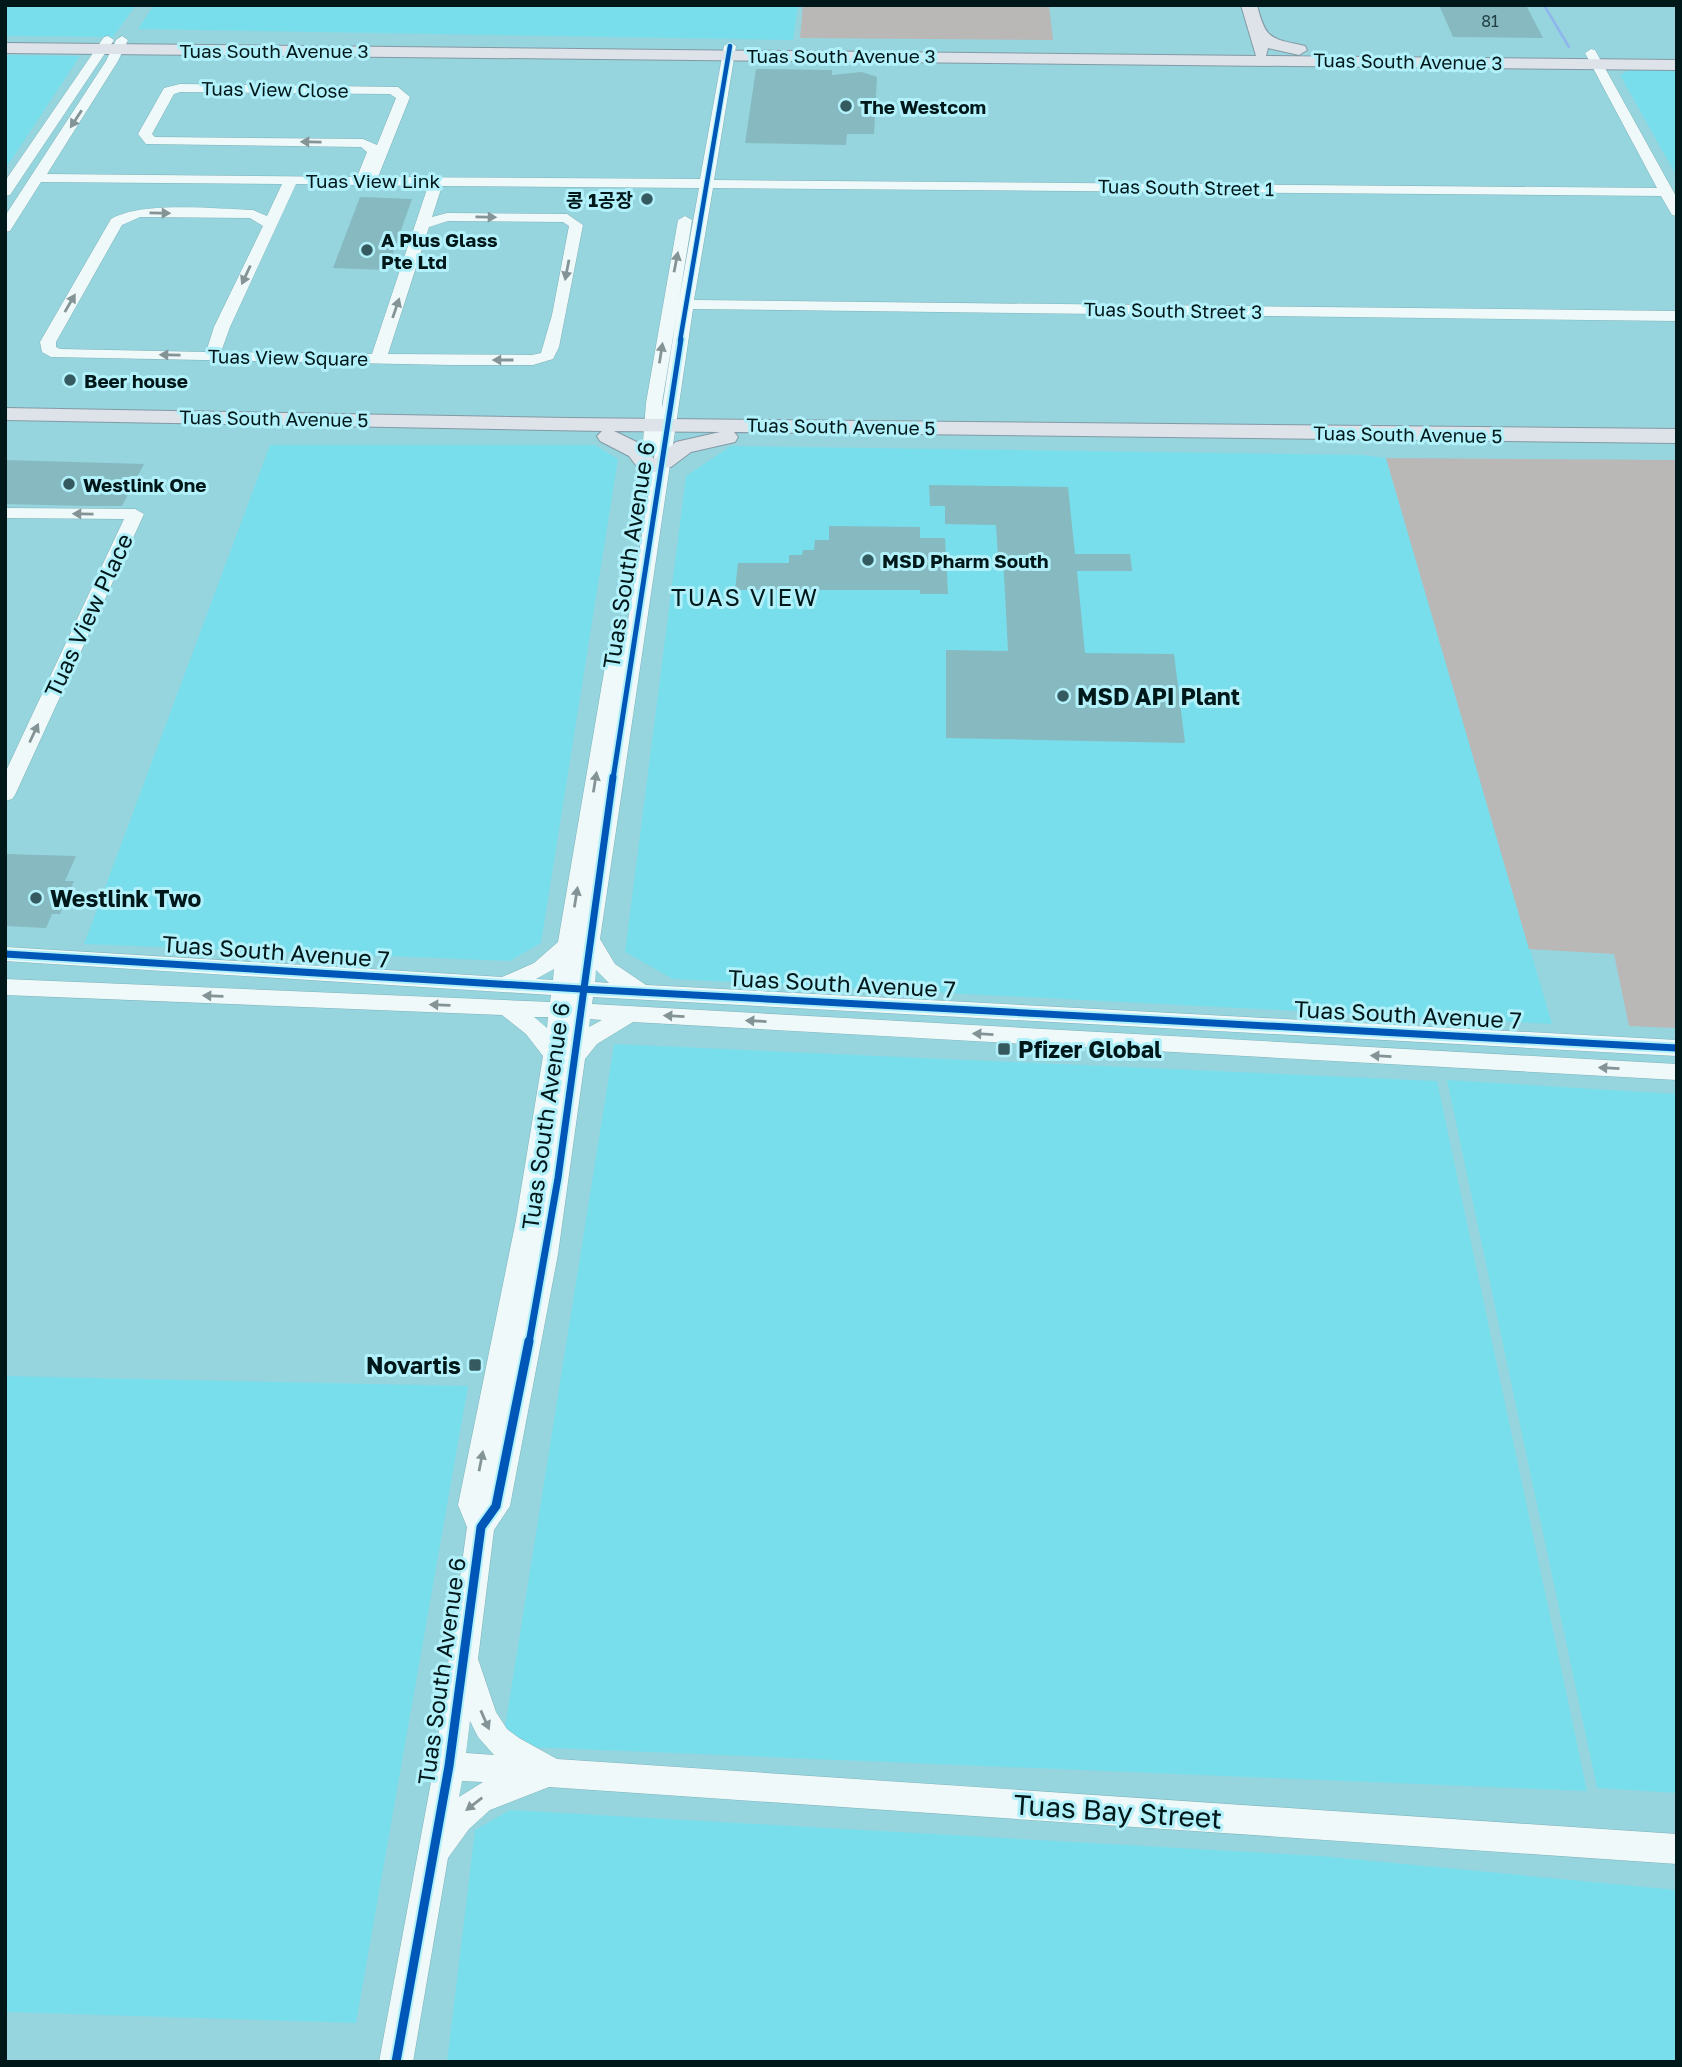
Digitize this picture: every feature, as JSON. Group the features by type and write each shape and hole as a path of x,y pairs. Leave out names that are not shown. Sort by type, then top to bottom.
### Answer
{"main road":[{"path":"1236,5 1249,46"},
{"path":"1249,5 1249,46"},
{"name":"Tuas South Avenue 3","path":"5,39 160,50 685,54 1202,50 1249,46 1597,65 1677,54"},
{"name":"Tuas South Avenue 3","path":"5,48 721,54 1249,46 1597,65"},
{"path":"61,48 87,58 88,68"},
{"path":"1597,65 1613,69 1638,64 1677,65"},
{"path":"659,425 641,410 604,430 656,465 684,447 727,437"},
{"name":"Tuas South Avenue 5","path":"5,414 604,430"},
{"name":"Tuas South Avenue 5","path":"659,425 727,437 1677,448"},
{"name":"Tuas South Avenue 5","path":"5,428 604,430 659,425 1677,436"}],"street":[{"path":"5,192 11,174 88,68 112,48"},
{"path":"5,228 38,177 112,48"},
{"name":"Tuas South Avenue 6","path":"659,425 686,304 700,182 721,54"},
{"name":"Tuas South Avenue 6","path":"396,2062 449,1766 481,1527 496,1506 551,1220 578,942 656,465 668,304 700,182 721,54"},
{"path":"1597,65 1677,212"},
{"name":"Tuas View Close","path":"156,141 146,139 145,134 169,92 180,88 393,90 403,97 366,180"},
{"path":"156,141 363,143 387,136"},
{"path":"156,141 171,145 180,157"},
{"path":"169,178 180,157 198,143 213,141"},
{"path":"363,143 373,148 374,152 366,180"},
{"name":"Tuas View Link","path":"38,177 700,182"},
{"path":"270,224 253,214 267,204 285,179"},
{"path":"212,356 222,327 270,224 285,179"},
{"path":"443,180 439,210 447,217"},
{"path":"379,358 423,225 443,180"},
{"name":"Tuas South Street 1","path":"700,182 1666,191"},
{"name":"Tuas View Square","path":"253,214 140,213 126,216 116,222 48,342 48,349 57,354 533,360 547,356 576,225 574,221 567,218 447,217"},
{"path":"423,225 447,217"},
{"name":"Tuas South Street 3","path":"668,304 1677,316"},
{"name":"Tuas View Place","path":"5,513 135,514 5,795"},
{"path":"504,984 542,968 578,942 616,979 647,992"},
{"name":"Tuas South Avenue 7","path":"5,954 504,984 629,1014 1677,1072"},
{"name":"Tuas South Avenue 7","path":"5,988 508,1008 647,992 1677,1048"},
{"path":"508,1008 566,1055 629,1014"},
{"name":"Tuas Bay Street","path":"463,1656 483,1719 494,1738 530,1761 560,1773"},
{"name":"Tuas Bay Street","path":"449,1766 1677,1849"},
{"name":"Tuas Bay Street","path":"434,1857 450,1825 486,1794 511,1784 560,1773"}],"shaded area":[{"path":"5,5 136,5 113,37 5,36"},
{"path":"154,5 798,5 793,40 138,29"},
{"path":"803,5 1049,5 1053,40 800,38"},
{"path":"5,55 80,56 6,168 5,168"},
{"path":"1632,69 1677,70 1677,177 1620,75"},
{"path":"270,445 595,445 618,459 541,943 510,961 84,944"},
{"path":"731,446 1363,455 1386,458 1552,1024 673,979 625,952 686,476"},
{"path":"1386,458 1677,460 1677,1028 1629,1026 1614,954 1529,949"},
{"path":"614,1044 1437,1081 1587,1791 502,1746"},
{"path":"1447,1080 1677,1094 1677,1793 1597,1788"},
{"path":"5,1376 468,1386 356,2023 5,2012"},
{"path":"510,1810 1320,1856 1677,1890 1677,2062 447,2062 475,1830"}],"building":[{"path":"1439,5 1526,5 1543,38 1453,37"},
{"name":"The Westcom","path":"756,69 832,70 832,75 862,72 877,77 874,134 847,134 846,145 745,143"},
{"name":"A Plus Glass Pte Ltd","path":"360,197 412,199 387,270 333,268"},
{"name":"Westlink One","path":"5,460 144,464 122,506 5,504"},
{"path":"929,485 1068,487 1075,554 1130,554 1132,571 1077,571 1085,653 1174,654 1185,743 946,738 946,650 1008,651 1003,556 998,556 996,525 945,524 945,506 930,506"},
{"path":"829,526 920,527 920,538 945,538 948,594 920,594 920,590 735,590 738,563 789,563 789,555 802,555 803,550 814,550 815,540 829,540"},
{"name":"Westlink Two","path":"5,854 76,856 65,881 74,881 60,914 52,914 46,928 5,926"}],"waterway":[{"path":"1544,5 1569,47"}],"cycle path":[{"path":"396,2062 449,1766 481,1527 496,1506 552,1218 595,895 686,304 730,46"},
{"path":"5,954 581,989 1677,1048"}],"place":[{"name":"The Westcom","path":"846,106"},
{"name":"콩 1공장","path":"647,199"},
{"name":"A Plus Glass Pte Ltd","path":"367,250"},
{"name":"Beer house","path":"70,380"},
{"name":"Westlink One","path":"69,484"},
{"name":"MSD Pharm South","path":"868,560"},
{"name":"MSD API Plant","path":"1063,696"},
{"name":"Westlink Two","path":"36,898"},
{"name":"Pfizer Global","path":"1004,1049"},
{"name":"Novartis","path":"475,1365"}],"district":[{"name":"TUAS VIEW","path":"745,596"}]}
